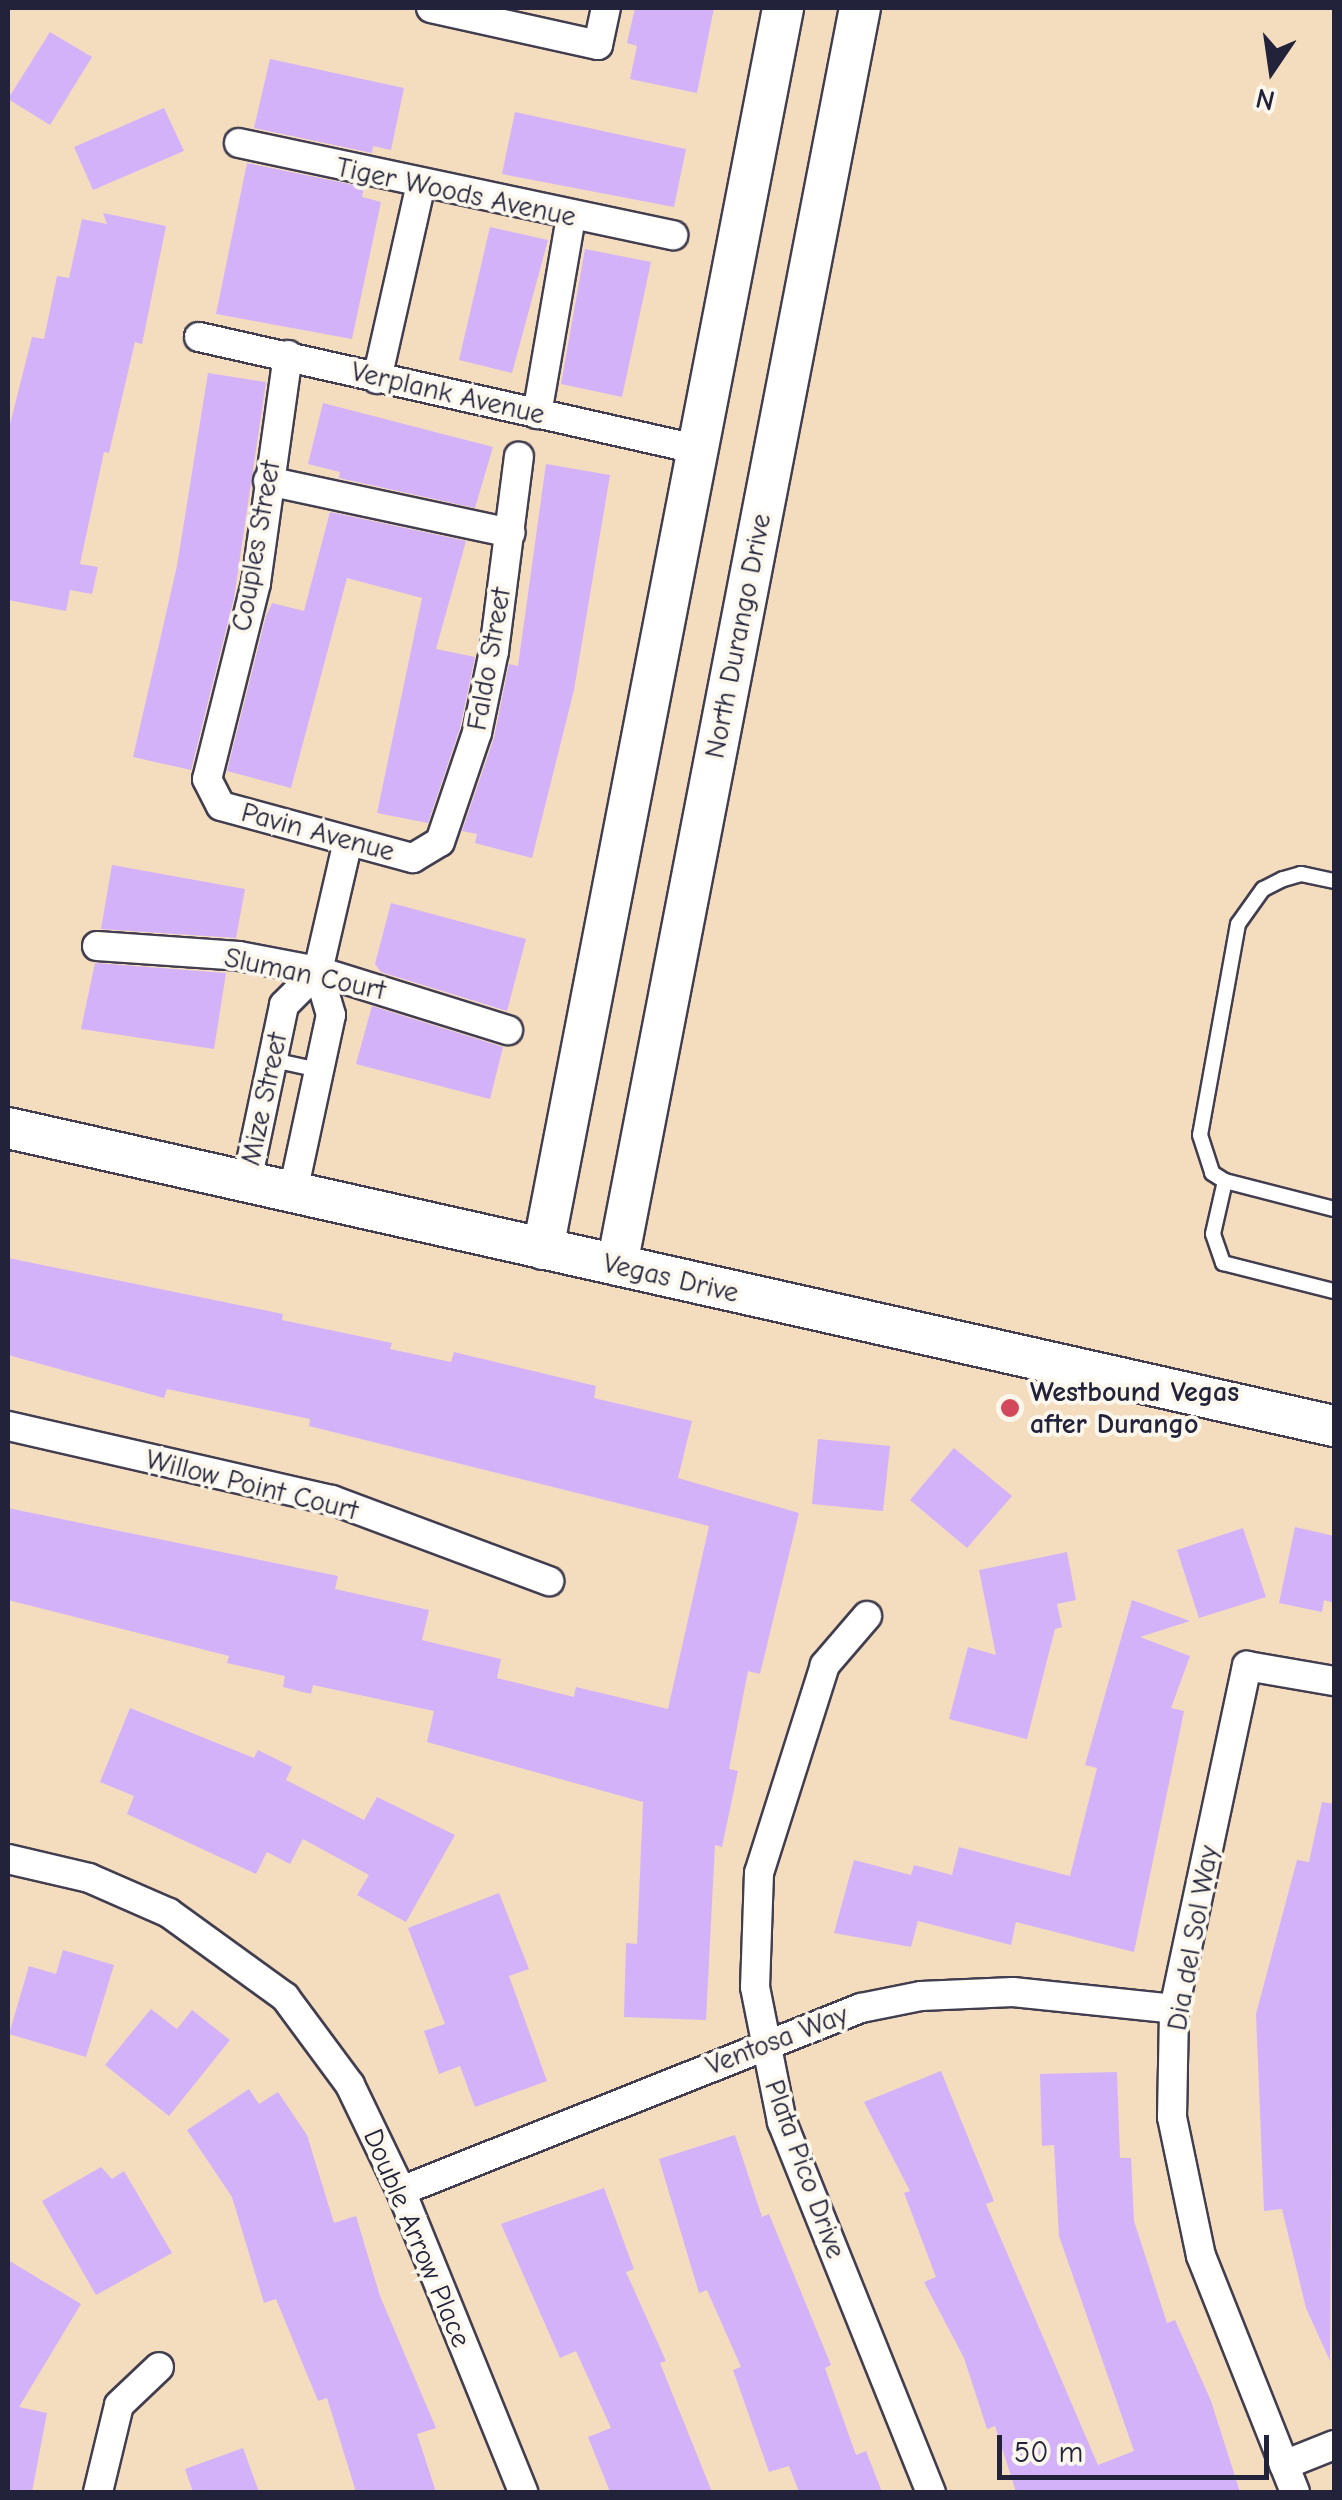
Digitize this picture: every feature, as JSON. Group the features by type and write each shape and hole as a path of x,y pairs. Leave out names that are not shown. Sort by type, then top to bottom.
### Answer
{"main road":[{"path":"543,1249 784,8"},
{"name":"North Durango Drive","path":"617,1266 860,8"},
{"name":"Vegas Drive","path":"8,1128 1334,1426"}],"street":[{"path":"431,8 598,45 606,8"},
{"name":"Tiger Woods Avenue","path":"239,144 571,218 673,235"},
{"path":"377,379 421,184"},
{"path":"537,414 571,218"},
{"name":"Verplank Avenue","path":"200,337 696,449"},
{"name":"Couples Street","path":"212,794 206,779 256,583 288,355"},
{"name":"Faldo Street","path":"429,852 440,842 477,733 519,457"},
{"path":"268,481 510,533"},
{"name":"Pavin Avenue","path":"212,794 222,806 348,842 414,858 429,852"},
{"name":"Mize Street","path":"293,1192 332,1015 318,971 348,842"},
{"name":"Sluman Court","path":"96,946 239,956 318,971 508,1030"},
{"name":"Mize Street","path":"247,1181 284,1005 318,971"},
{"name":"Willow Point Court","path":"8,1426 332,1500 548,1581"},
{"name":"Plata Pico Drive","path":"867,1616 825,1665 758,1873 755,1987 762,2044 782,2122 931,2492"},
{"name":"Dia del Sol Way","path":"1295,2492 1201,2256 1172,2116 1174,2008 1247,1666 1334,1681"},
{"name":"Double Arrow Place","path":"8,1859 89,1878 169,1914 285,1997 350,2085 401,2191 523,2492"},
{"name":"Ventosa Way","path":"401,2191 860,2008 921,1996 1012,1992 1174,2008"},
{"path":"98,2492 119,2406 158,2367"},
{"path":"1284,2465 1334,2445"}],"lane":[{"path":"1334,881 1301,874 1283,879 1263,889 1238,924 1200,1136 1212,1173 1225,1181 1334,1208"},
{"path":"273,1060 319,1070"},
{"path":"1225,1181 1212,1234 1223,1263 1334,1290"}],"building":[{"path":"635,8 714,8 697,93 630,79 637,46 627,43"},
{"path":"50,32 92,57 50,125 8,99"},
{"path":"270,59 404,88 391,150 373,146 372,153 254,128"},
{"path":"164,108 184,151 93,190 74,147"},
{"path":"515,112 686,149 674,207 502,174"},
{"path":"247,163 364,187 362,197 381,202 352,339 216,314"},
{"path":"103,213 166,226 142,344 135,342 109,453 104,452 80,564 98,567 92,594 70,590 66,611 8,600 8,432 32,337 44,339 57,276 69,278 82,219 107,224"},
{"path":"490,227 548,240 512,373 459,360"},
{"path":"585,249 651,262 622,397 561,384"},
{"path":"208,373 266,382 234,598 191,770 133,757 177,566"},
{"path":"323,403 493,447 475,508 339,478 340,472 308,464"},
{"path":"546,464 610,475 574,690 532,858 475,843 477,834 462,831 494,738 509,664 518,666"},
{"path":"330,512 466,541 436,649 475,657 460,728 428,823 377,813 422,598 347,578 291,788 227,771 266,616 272,603 304,611"},
{"path":"112,865 245,889 236,938 101,929"},
{"path":"391,903 526,939 507,1011 381,972 375,964"},
{"path":"95,963 226,973 214,1049 81,1029"},
{"path":"372,1006 503,1047 490,1099 356,1064"},
{"path":"8,1258 283,1314 282,1320 392,1343 390,1349 451,1362 454,1352 596,1386 594,1398 692,1421 678,1478 799,1513 760,1674 748,1671 729,1769 738,1771 722,1847 715,1845 706,2020 624,2017 626,1943 637,1944 643,1802 427,1742 434,1711 313,1685 311,1694 283,1687 285,1676 227,1663 229,1656 8,1600 8,1508 338,1576 335,1589 429,1610 422,1640 501,1659 497,1678 574,1697 576,1687 668,1709 709,1526 309,1426 310,1419 167,1389 164,1398 8,1355"},
{"path":"818,1439 890,1446 883,1511 812,1504"},
{"path":"954,1448 1012,1496 967,1548 910,1500"},
{"path":"1295,1527 1334,1536 1334,1603 1324,1600 1322,1612 1279,1603"},
{"path":"1243,1528 1266,1597 1199,1618 1177,1550"},
{"path":"1067,1552 1076,1600 1057,1604 1062,1627 1055,1629 1027,1739 949,1719 968,1647 996,1655 979,1570"},
{"path":"1132,1600 1190,1621 1140,1637 1190,1656 1171,1708 1184,1711 1134,1952 1016,1922 1011,1945 918,1921 911,1947 834,1933 854,1860 911,1875 914,1865 952,1875 959,1847 1070,1876 1097,1768 1085,1765"},
{"path":"130,1708 254,1758 258,1750 292,1767 286,1780 364,1820 377,1797 455,1835 406,1922 357,1895 369,1875 303,1839 290,1864 267,1852 256,1874 127,1814 134,1796 100,1782"},
{"path":"1322,1802 1334,1804 1330,2361 1306,2308 1282,2209 1264,2211 1256,2014 1297,1860 1309,1862"},
{"path":"499,1893 529,1969 509,1976 547,2081 475,2107 460,2066 439,2074 424,2031 445,2024 408,1928"},
{"path":"63,1950 114,1965 86,2057 9,2034 29,1966 56,1974"},
{"path":"151,2009 177,2029 192,2010 230,2040 169,2116 105,2065"},
{"path":"941,2071 994,2201 986,2204 1098,2465 1134,2451 1059,2236 1054,2145 1042,2146 1040,2074 1117,2072 1120,2158 1131,2158 1134,2221 1167,2323 1175,2320 1211,2401 1240,2492 1016,2492 995,2426 987,2429 964,2358 924,2282 936,2277 904,2193 910,2191 864,2102"},
{"path":"249,2089 259,2104 278,2092 307,2135 334,2223 356,2216 380,2296 436,2428 417,2434 436,2492 356,2492 327,2398 318,2401 276,2299 264,2303 232,2197 187,2130"},
{"path":"735,2135 762,2217 769,2214 831,2365 825,2368 856,2455 866,2451 882,2492 799,2492 789,2466 769,2472 733,2370 741,2367 707,2290 699,2293 659,2159"},
{"path":"101,2167 112,2179 124,2171 172,2253 96,2295 42,2201"},
{"path":"604,2188 634,2269 626,2272 666,2361 660,2363 712,2492 610,2492 588,2437 611,2428 576,2351 560,2358 501,2224"},
{"path":"8,2260 81,2304 19,2407 47,2413 32,2492 8,2492"},
{"path":"243,2448 259,2492 193,2492 185,2469"}],"place":[{"name":"Westbound Vegas after Durango","path":"1010,1408"}]}
